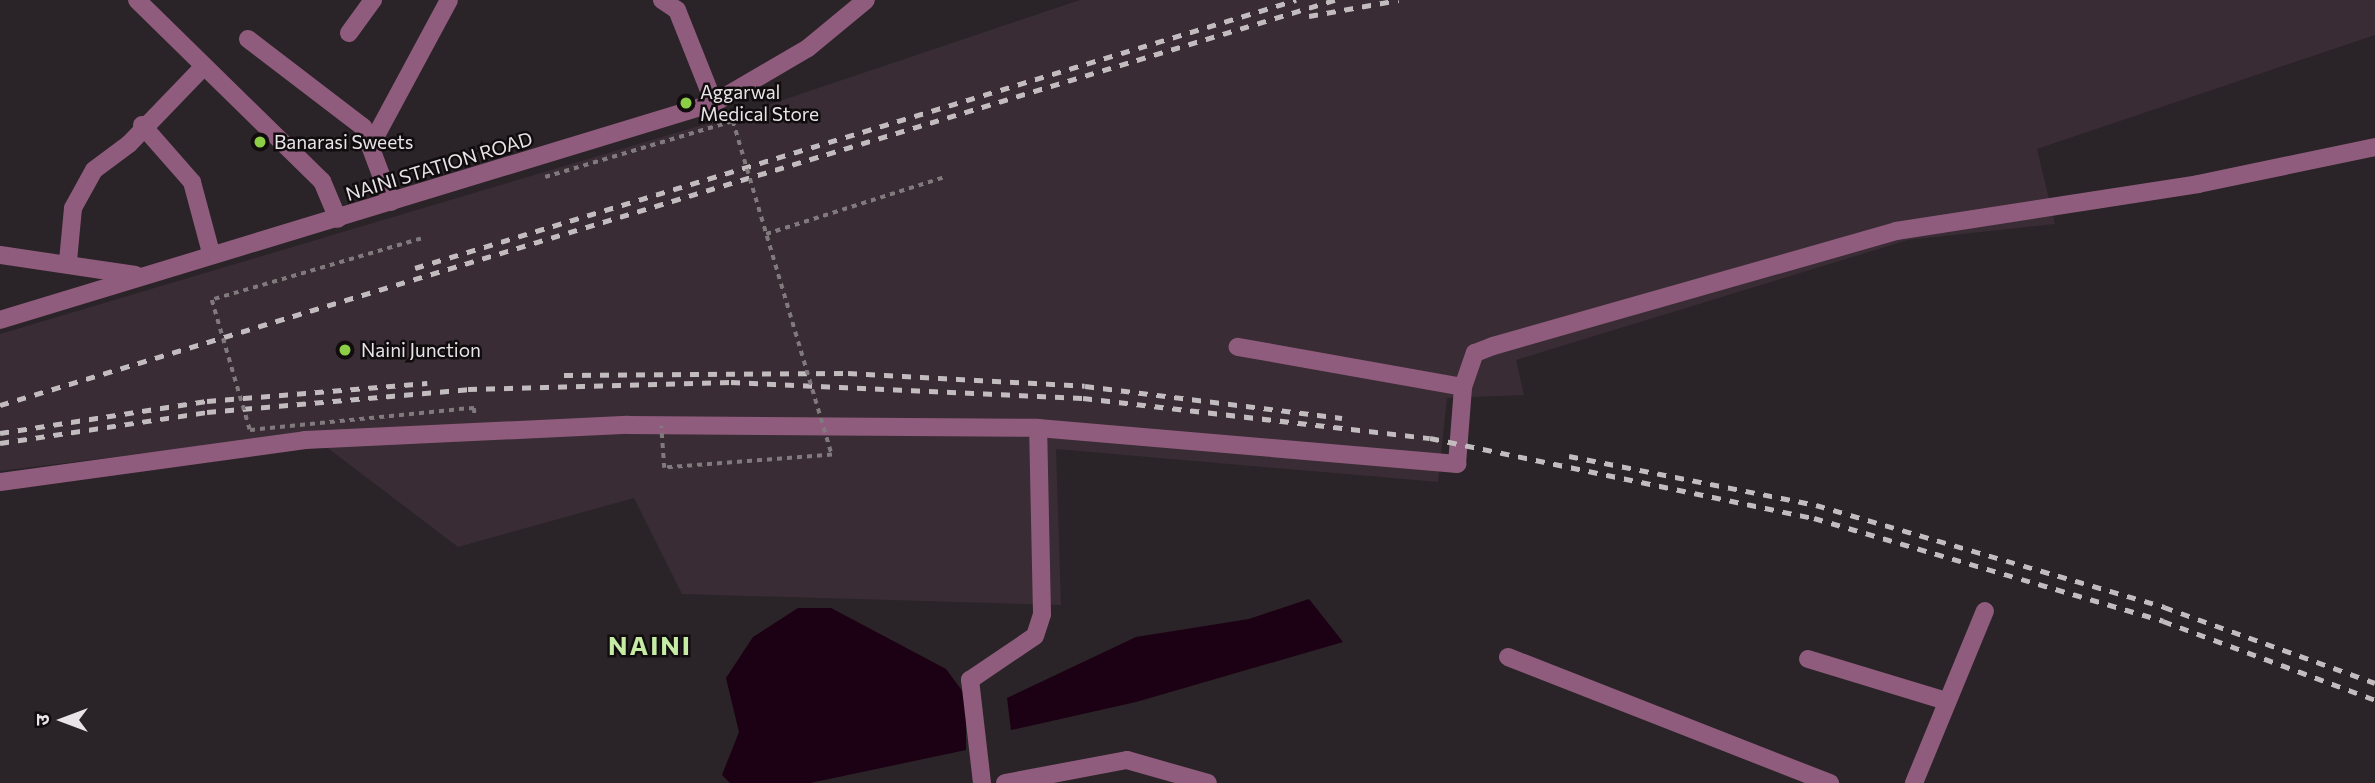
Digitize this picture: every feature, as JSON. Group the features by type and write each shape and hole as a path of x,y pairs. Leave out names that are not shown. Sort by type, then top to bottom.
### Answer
{"street":[{"path":"137,0 322,181 338,219"},
{"path":"349,33 373,0"},
{"path":"372,144 449,0"},
{"path":"662,0 677,10 714,103"},
{"name":"NAINI STATION ROAD","path":"0,320 136,275 338,219 714,103 808,48 866,0"},
{"path":"248,39 363,127 372,144 391,202"},
{"path":"68,261 68,231 82,189 142,125 204,66"},
{"path":"142,125 192,182 211,253"},
{"path":"0,482 305,440 660,426 1038,428 1457,464 1463,387 1475,354 1493,346 1896,231 2197,184 2375,147"},
{"path":"0,255 68,261 136,275"},
{"path":"1238,347 1463,387"},
{"path":"982,783 970,680 1035,636 1042,614 1038,428"},
{"path":"1914,783 1945,701 1985,611"},
{"path":"1508,657 1830,783"},
{"path":"1808,659 1945,701"},
{"path":"1005,783 1127,760 1208,783"}],"path":[{"path":"545,177 733,121 832,455 664,467 660,426"},
{"path":"766,234 945,177"},
{"path":"421,239 212,300 250,430 459,409"}],"shaded area":[{"path":"1080,0 2375,0 2375,35 2037,149 2055,224 1908,240 1516,360 1524,395 1447,398 1438,482 1056,449 1061,605 682,594 634,498 458,547 308,433 0,471 0,334 756,109"},
{"path":"1309,599 1343,642 1136,702 1011,730 1007,698 1136,637 1249,619"},
{"path":"798,608 831,608 946,669 966,696 966,750 810,783 730,783 722,775 739,732 726,678 753,637"}],"railway":[{"path":"415,268 1296,0"},
{"path":"0,405 1335,0"},
{"path":"1309,16 1399,0"},
{"path":"564,375 848,373 1085,386 1342,418"},
{"path":"0,443 207,412 468,389 731,382 1083,398 1430,438 1814,518 2163,621 2375,700"},
{"path":"0,433 207,401 427,383"},
{"path":"1569,456 1816,505 2164,607 2375,683"}],"place":[{"name":"Aggarwal Medical Store","path":"686,103"},
{"name":"Banarasi Sweets","path":"260,142"},
{"name":"Naini Junction","path":"345,350"}],"district":[{"name":"NAINI","path":"650,645"}]}
